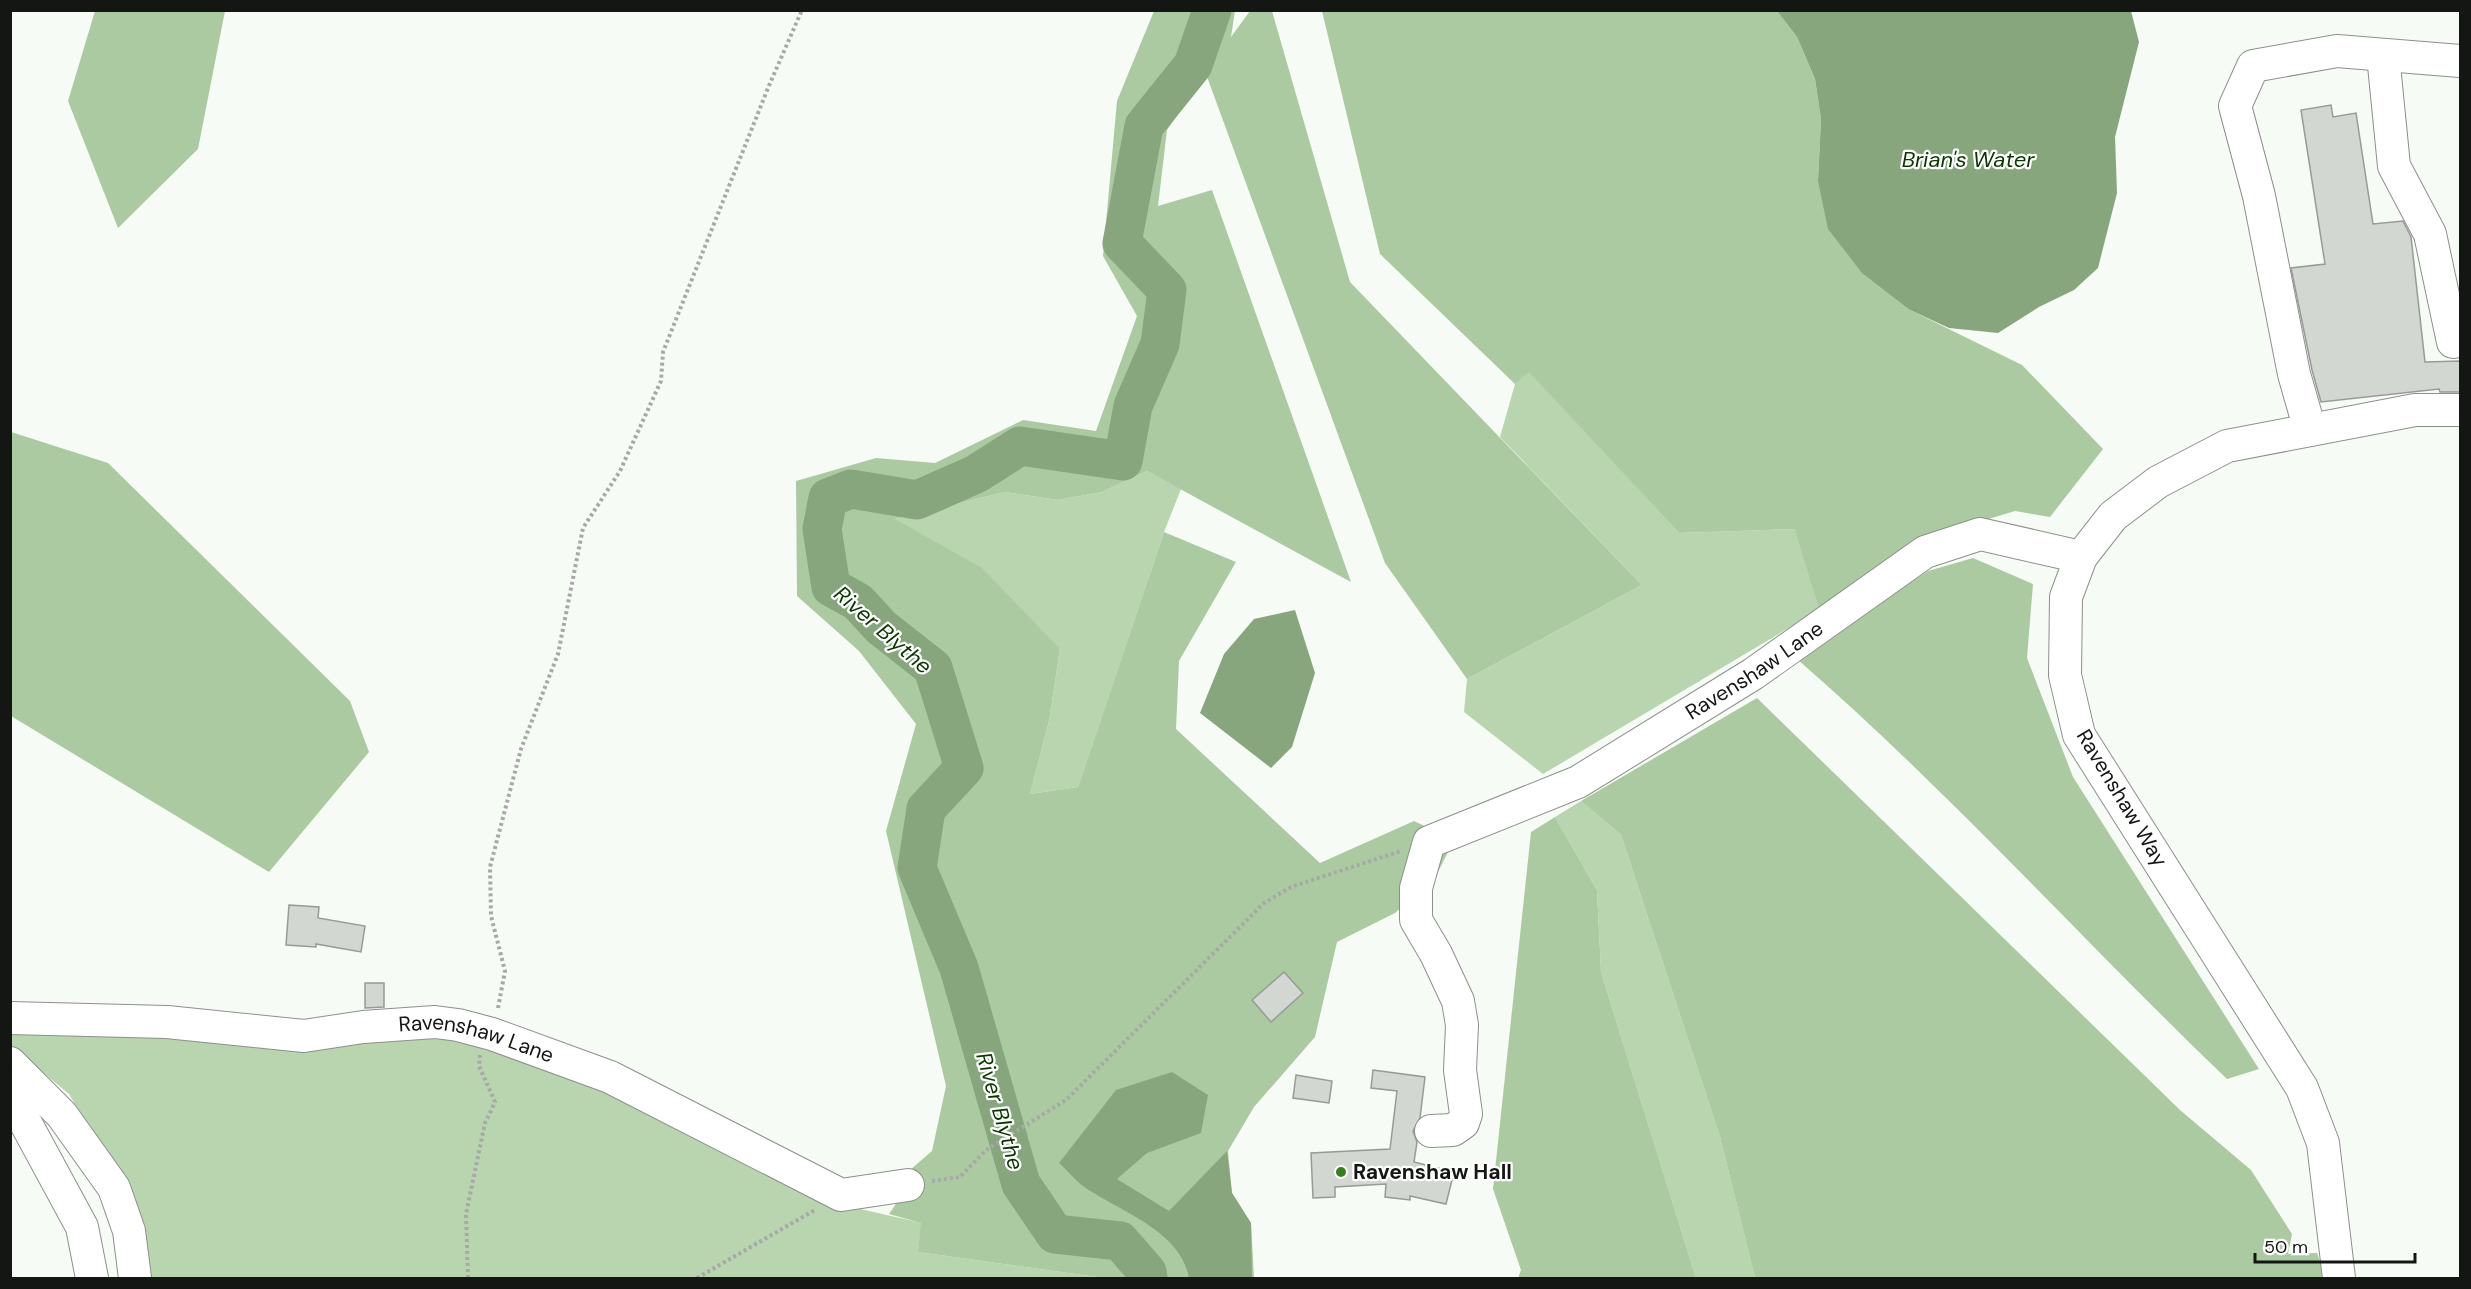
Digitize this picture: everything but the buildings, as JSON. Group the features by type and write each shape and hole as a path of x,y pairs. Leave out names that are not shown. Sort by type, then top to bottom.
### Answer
{"street":[{"path":"2310,430 2294,374 2259,196 2235,106 2253,66 2337,51 2460,61"},
{"path":"2383,55 2394,166 2430,234 2452,342 2460,341"},
{"name":"Ravenshaw Way","path":"2339,1278 2323,1143 2302,1088 2079,735 2065,675 2066,597 2081,557 2113,516 2158,482 2227,446 2415,410 2460,410"},
{"name":"Ravenshaw Lane","path":"1429,842 1578,782 1753,674 1925,552 1980,534 2081,557"},
{"path":"1429,842 1416,888 1416,920 1436,954 1458,1001 1462,1025 1460,1070 1466,1114 1463,1123 1453,1130 1431,1131"},
{"name":"Ravenshaw Lane","path":"10,1018 168,1022 304,1036 435,1022 492,1034 610,1077 841,1195"},
{"path":"10,1063 62,1115 114,1188 129,1231 135,1278"},
{"path":"10,1094 82,1227 92,1278"},
{"path":"841,1195 908,1185"}],"path":[{"path":"468,1278 466,1214 485,1123 495,1102 479,1066 481,1045 492,1034 506,971 491,916 490,867 521,749 558,654 584,528 620,471 662,381 663,352 768,88 802,10"},
{"path":"908,1185 960,1177 986,1150 1066,1100 1264,903 1291,887 1429,842"},
{"path":"697,1278 841,1195"}],"shaded area":[{"path":"95,11 225,11 198,149 118,228 68,101"},
{"path":"1154,11 1235,11 1231,37 1250,11 1272,11 1350,282 1642,585 1467,679 1385,563 1206,74 1167,130 1158,206 1212,190 1351,582 1147,471 1102,492 1058,500 1005,492 895,519 982,568 1060,649 1049,721 1030,794 1078,787 1164,532 1236,562 1179,661 1176,729 1320,863 1414,821 1454,840 1435,878 1395,913 1337,942 1315,1037 1254,1107 1228,1151 1232,1193 1251,1223 1254,1278 1104,1278 918,1252 921,1223 889,1214 904,1192 910,1170 932,1151 946,1086 886,831 916,724 859,651 797,596 796,481 876,458 935,463 1023,420 1096,431 1137,316 1103,256 1117,101"},
{"path":"1322,11 1777,11 1797,37 1815,79 1821,119 1818,181 1910,310 2022,365 2103,449 2050,517 2015,511 1916,541 1819,610 1795,529 1679,533 1529,372 1515,384 1380,254"},
{"path":"1529,371 1679,533 1796,529 1819,610 1543,774 1464,712 1467,679 1642,585 1500,437 1515,384"},
{"path":"11,432 108,463 350,701 369,752 269,872 11,716"},
{"path":"1147,471 1181,489 1164,532 1078,787 1030,794 1049,721 1060,649 895,519 1005,492 1058,500 1102,492"},
{"path":"1973,558 2033,584 2027,658 2073,777 2259,1069 2227,1079 1907,760 1797,659 1928,571"},
{"path":"1757,698 2180,1110 2251,1170 2292,1234 2288,1254 2317,1253 2326,1278 1755,1278 1720,1137 1621,835 1581,801"},
{"path":"1581,801 1621,835 1720,1137 1755,1278 1696,1278 1601,972 1597,890 1555,817"},
{"path":"1555,817 1597,890 1601,972 1696,1278 1518,1278 1521,1270 1493,1189 1531,832"},
{"path":"10,1027 377,1042 433,1037 514,1053 627,1101 834,1203 922,1223 918,1252 1104,1278 145,1278 131,1196 69,1094 11,1046"}],"water":[{"name":"Brian's Water","path":"1777,11 2131,11 2139,42 2115,137 2117,193 2098,268 2074,290 2039,307 1998,333 1949,328 1910,310 1862,273 1828,229 1818,181 1821,119 1815,79 1797,37"},
{"path":"1295,610 1315,673 1292,747 1271,768 1200,713 1224,654 1254,619"},
{"path":"1172,1072 1208,1095 1201,1133 1147,1153 1117,1179 1169,1211 1227,1151 1232,1193 1251,1223 1252,1278 1189,1278 1184,1261 1161,1234 1083,1186 1059,1163 1116,1090"}],"waterway":[{"name":"River Blythe","path":"1148,1278 1147,1272 1120,1241 1055,1234 1021,1184 959,968 917,868 926,809 964,768 933,668 881,627 858,602 831,587 822,529 828,498 851,489 917,500 976,474 1020,446 1123,461 1133,406 1160,344 1167,290 1122,243 1144,126 1193,65 1212,10"}],"place":[{"name":"Ravenshaw Hall","path":"1341,1172"}]}
